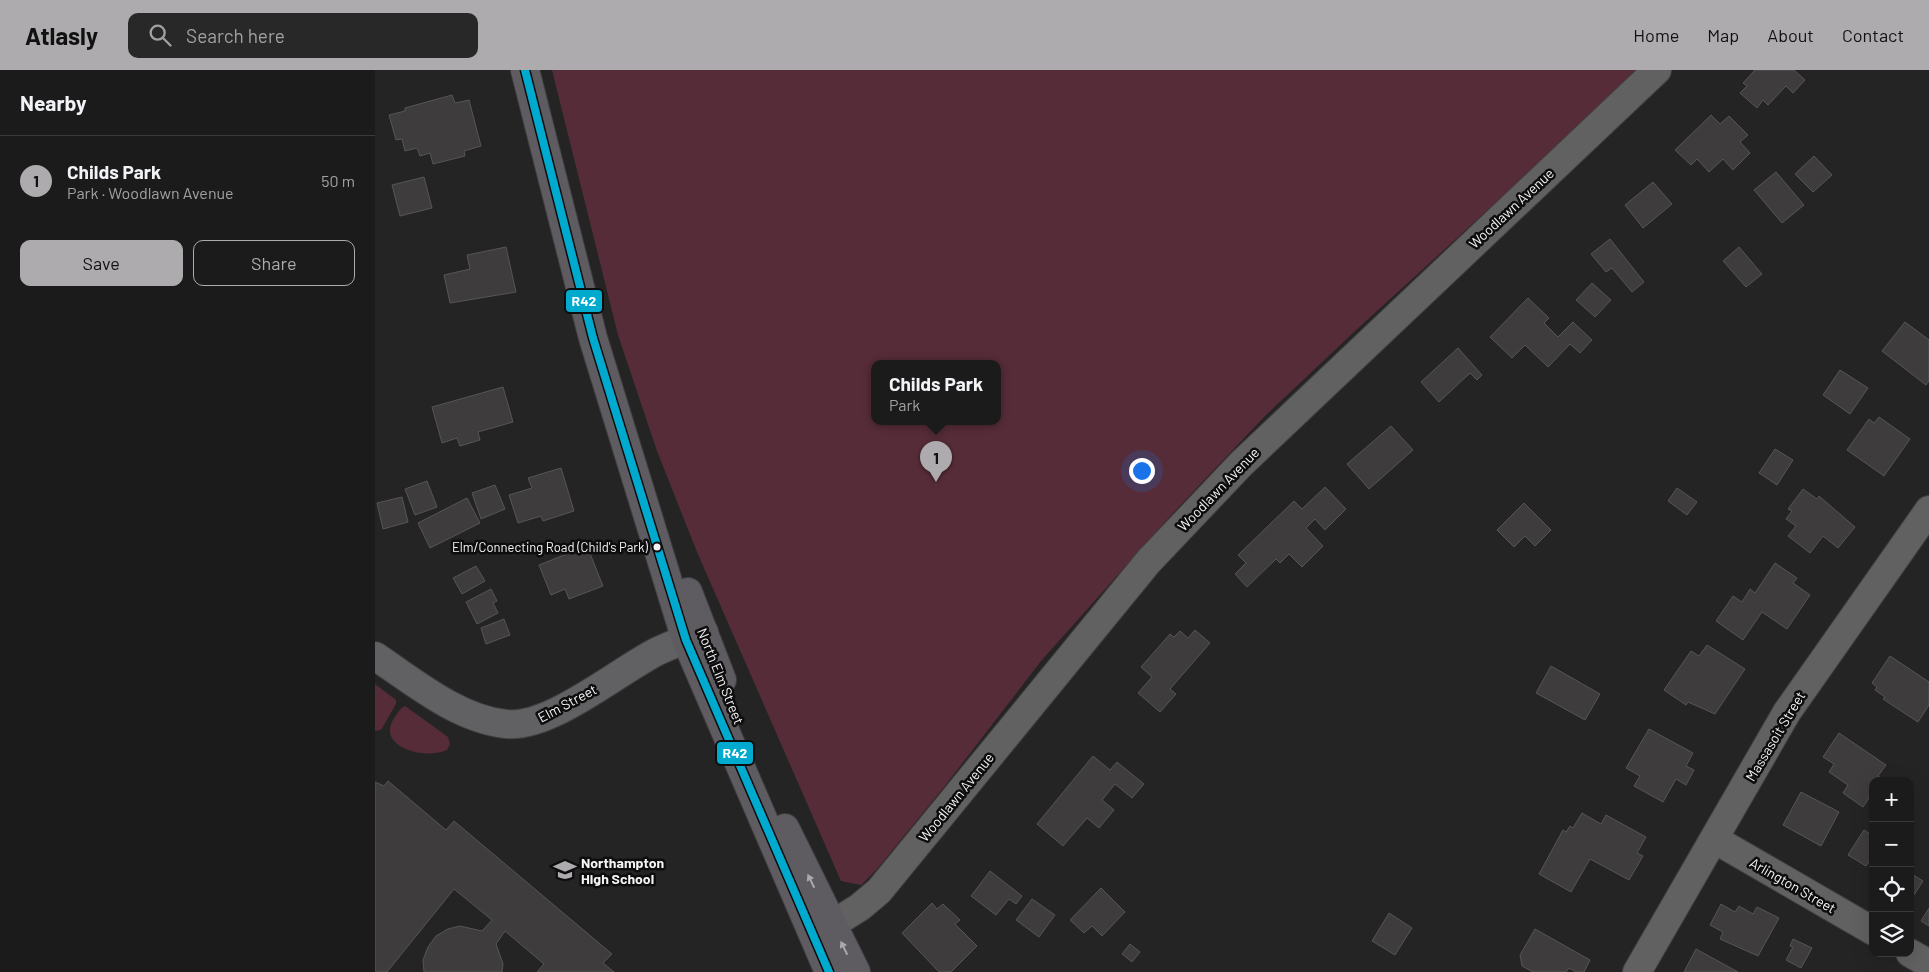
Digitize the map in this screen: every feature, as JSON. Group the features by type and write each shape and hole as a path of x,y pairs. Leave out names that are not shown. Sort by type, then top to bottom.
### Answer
{"highway":[{"name":"North Elm Street","path":"525,70 593,338 619,424 695,636 771,798 823,930"},
{"path":"823,930 829,972"},
{"path":"823,930 856,972"}],"main road":[{"name":"Elm Street","path":"375,656 433,696 479,718 507,725 521,724 554,712 658,651 695,636"}],"street":[{"name":"Woodlawn Avenue","path":"823,930 860,907 879,891 1148,562 1241,464 1657,70"},
{"name":"Massasoit Street","path":"1637,972 1787,712 1929,510"},
{"name":"Arlington Street","path":"1714,839 1869,929"},
{"path":"1914,955 1929,964"}],"shaded area":[{"path":"552,70 1641,70 1354,332 1265,416 1174,512 1041,661 944,787 877,869 861,885 841,881 697,552 657,451 618,335"},
{"path":"375,684 396,700 396,704 381,730 375,731"},
{"path":"405,706 448,737 450,744 447,750 438,753 416,752 397,744 391,737 390,728 394,718"}],"building":[{"path":"1755,70 1794,70 1805,80 1793,93 1786,86 1768,105 1763,100 1757,108 1740,93 1747,86 1743,83"},
{"path":"452,95 455,103 469,100 481,146 464,151 465,156 433,164 430,153 420,156 417,148 405,151 402,139 396,140 389,115 405,111 405,108"},
{"path":"1711,115 1720,124 1729,116 1748,135 1740,142 1750,153 1733,170 1723,159 1709,172 1697,159 1691,165 1675,150"},
{"path":"1814,156 1832,175 1813,192 1795,174"},
{"path":"1776,172 1804,205 1782,223 1754,190"},
{"path":"424,177 432,208 400,216 392,185"},
{"path":"1653,182 1672,204 1643,228 1625,205"},
{"path":"1610,239 1644,282 1632,292 1612,268 1606,272 1591,254"},
{"path":"506,247 516,292 450,303 444,275 470,269 467,255"},
{"path":"1739,247 1762,274 1746,287 1723,261"},
{"path":"1592,283 1611,300 1595,317 1576,300"},
{"path":"1528,298 1549,318 1544,323 1558,337 1573,322 1592,340 1580,353 1570,344 1548,367 1525,345 1512,358 1490,337"},
{"path":"1905,322 1929,340 1929,381 1926,385 1882,351"},
{"path":"1458,348 1482,375 1477,380 1470,373 1439,402 1421,382"},
{"path":"1840,370 1868,388 1850,414 1823,395"},
{"path":"503,387 513,422 478,432 480,440 460,446 457,438 442,443 432,407"},
{"path":"1879,417 1910,439 1884,476 1847,450 1869,419 1874,423"},
{"path":"1391,426 1413,450 1369,489 1347,464"},
{"path":"1775,449 1793,460 1777,485 1759,473"},
{"path":"561,468 574,511 543,521 541,516 518,523 509,495 532,488 528,478"},
{"path":"427,481 437,507 415,515 405,489"},
{"path":"495,485 505,509 481,519 472,493"},
{"path":"1325,487 1346,509 1325,530 1315,519 1306,528 1323,546 1302,567 1289,554 1280,563 1276,559 1247,587 1235,574 1246,563 1238,555 1294,501 1302,509"},
{"path":"1677,488 1697,502 1687,515 1668,501"},
{"path":"1803,489 1817,499 1819,496 1855,527 1838,548 1823,536 1810,553 1788,536 1796,526 1786,519 1792,511 1788,509"},
{"path":"402,497 408,522 383,529 377,503"},
{"path":"467,498 480,523 430,548 418,523"},
{"path":"1524,503 1551,530 1535,546 1525,536 1514,547 1497,530"},
{"path":"587,546 603,586 569,599 565,589 551,595 539,565"},
{"path":"1775,563 1797,578 1793,583 1810,595 1787,629 1762,612 1743,640 1716,621 1733,596 1742,602 1750,589 1755,593"},
{"path":"476,566 485,581 462,594 453,578"},
{"path":"491,589 497,601 493,603 498,613 477,624 466,602"},
{"path":"504,619 510,635 486,644 481,628"},
{"path":"1195,630 1210,643 1170,689 1176,694 1160,712 1138,693 1152,677 1141,667 1170,634 1174,637 1180,631 1188,638"},
{"path":"1707,645 1745,669 1715,714 1688,702 1686,705 1664,690 1691,651 1699,656"},
{"path":"1890,656 1929,682 1929,705 1918,722 1883,699 1885,697 1875,690 1877,687 1872,683"},
{"path":"1551,666 1600,694 1585,720 1536,693"},
{"path":"1649,729 1693,753 1686,766 1694,770 1686,785 1676,779 1663,802 1634,786 1640,776 1626,768"},
{"path":"1839,733 1886,765 1878,776 1879,777 1869,777 1869,798 1863,807 1843,793 1848,785 1829,772 1834,764 1823,757"},
{"path":"1093,756 1110,770 1117,762 1144,784 1132,798 1115,784 1102,800 1114,810 1099,828 1087,818 1063,846 1037,824"},
{"path":"388,781 446,830 454,821 612,954 603,963 614,972 537,972 544,964 505,931 496,944 503,964 502,972 424,972 423,960 428,947 436,936 448,929 460,926 482,931 492,920 454,889 387,972 375,972 375,782 384,786"},
{"path":"1801,792 1839,812 1821,846 1783,825"},
{"path":"1582,813 1601,824 1606,815 1646,837 1637,853 1643,856 1629,880 1590,859 1571,892 1539,874 1563,830 1566,832 1570,826 1573,828"},
{"path":"1864,830 1869,833 1869,861 1866,866 1848,855"},
{"path":"990,871 1022,896 1016,904 1009,899 996,915 971,896"},
{"path":"1914,875 1923,881 1914,895"},
{"path":"1101,888 1125,912 1102,936 1092,926 1084,933 1070,920"},
{"path":"1032,899 1055,915 1039,937 1016,920"},
{"path":"932,903 937,909 943,904 960,920 955,924 977,946 951,972 939,972 902,933"},
{"path":"1721,904 1735,912 1739,906 1753,914 1757,907 1779,918 1758,956 1720,939 1723,932 1710,925"},
{"path":"1929,908 1929,926 1921,921"},
{"path":"1389,913 1412,928 1395,955 1372,941"},
{"path":"1535,929 1590,960 1584,972 1576,972 1569,968 1566,972 1533,972 1522,966 1520,955"},
{"path":"1793,939 1812,948 1801,968 1786,960 1793,947 1790,946"},
{"path":"1130,944 1140,952 1132,962 1122,954"},
{"path":"1696,949 1738,972 1684,972"}],"transit line":[{"name":"R42","path":"525,70 593,338 686,640 829,972"}],"place":[{"name":"Childs Park","path":"936,482"},
{"name":"Elm/Connecting Road (Child's Park)","path":"657,547"},
{"name":"Northampton High School","path":"565,870"}]}
